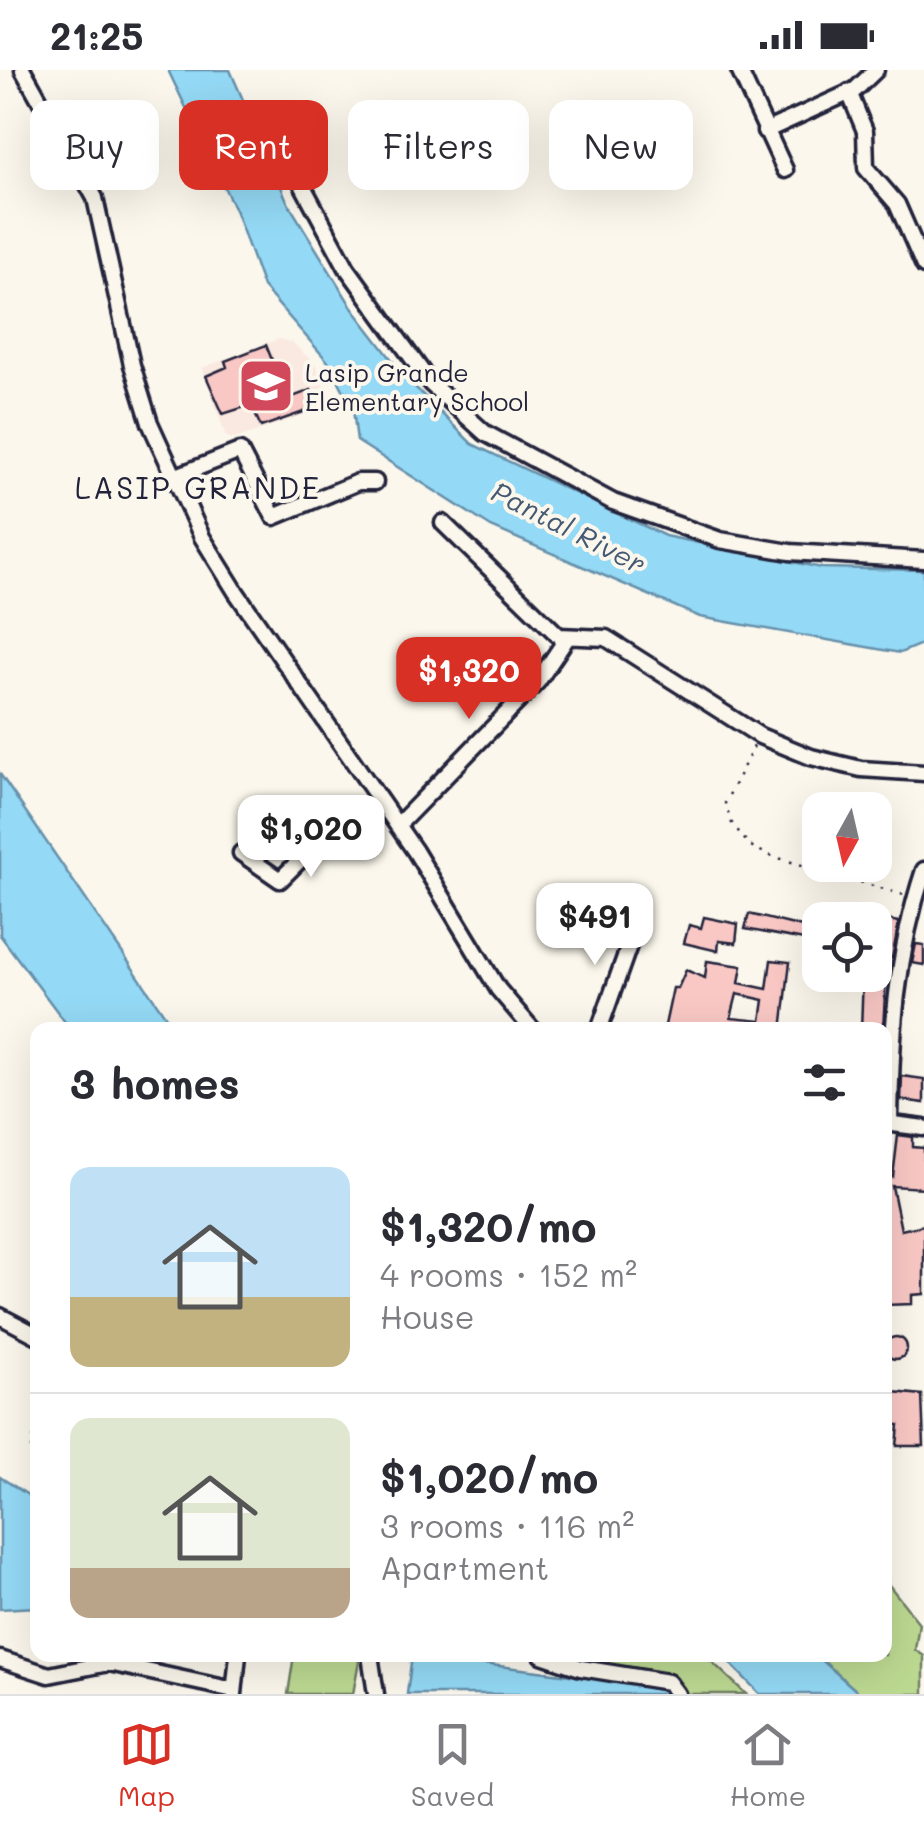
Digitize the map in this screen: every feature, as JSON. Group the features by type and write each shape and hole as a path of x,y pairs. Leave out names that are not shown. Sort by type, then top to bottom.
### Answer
{"street":[{"path":"23,70 52,128 95,198 132,365 174,476 221,571 398,825 498,989 525,1022"},
{"path":"739,70 785,170"},
{"path":"765,131 850,92 876,70"},
{"path":"850,92 866,131 866,168 898,204 924,266"},
{"path":"305,190 347,268 431,384 485,433 613,502 720,540 790,552 924,560"},
{"path":"174,476 240,452 274,517 358,482 375,482"},
{"path":"443,524 559,636 606,638 760,736 811,756 861,769 924,773"},
{"path":"398,825 538,681 567,638"},
{"path":"241,853 280,880 346,814 382,803"},
{"path":"892,1036 894,992 924,870"},
{"path":"601,1022 637,923"},
{"path":"892,1124 924,1128"},
{"path":"0,1316 30,1332"},
{"path":"0,1659 49,1675 109,1663 234,1692 237,1662"},
{"path":"371,1662 376,1694"},
{"path":"563,1662 668,1682 677,1694"}],"path":[{"path":"760,736 724,802 731,822 749,845 915,898"}],"shaded area":[{"name":"Lasip Grande Elementary School","path":"279,339 293,343 317,366 330,405 235,439 226,437 202,368"}],"green space":[{"path":"892,1589 919,1623 915,1650 924,1656 924,1694 860,1694 824,1662 892,1662"},
{"path":"293,1662 359,1662 353,1694 288,1694"},
{"path":"596,1662 712,1662 746,1694 683,1694 677,1678"}],"water":[{"path":"168,70 230,70 243,100 182,100"},
{"name":"Pantal River","path":"225,190 282,190 353,309 406,378 472,444 665,536 822,568 924,570 924,643 900,653 700,617 491,527 357,441 353,409 330,364 263,287"},
{"path":"0,774 170,1022 65,1022 0,935"},
{"path":"0,1477 30,1496 30,1607 0,1609"},
{"path":"411,1662 467,1662 664,1687 666,1694 407,1694"},
{"path":"729,1662 824,1662 860,1694 760,1694"}],"building":[{"path":"266,345 272,360 265,362 282,401 311,390 318,407 261,427 251,405 223,414 206,376 227,367 225,361"},
{"path":"749,914 802,927 802,940 745,929"},
{"path":"704,917 738,924 736,943 719,941 718,951 684,943 689,925 701,928"},
{"path":"892,921 899,922 892,958"},
{"path":"916,944 924,945 924,965 912,963"},
{"path":"771,960 790,962 783,1022 666,1022 673,988 678,988 686,970 705,978 707,961 742,966 739,983 767,989","holes":["737,994 764,1000 761,1021 731,1018"]},
{"path":"862,992 885,992 883,1022 861,1022"},
{"path":"902,1076 924,1079 924,1103 901,1100"},
{"path":"898,1135 913,1137 913,1147 924,1148 924,1188 892,1186"},
{"path":"892,1186 901,1230 924,1225 924,1294 912,1295 912,1304 892,1305"},
{"path":"892,1337 900,1337 907,1344 904,1356 892,1359"},
{"path":"893,1392 922,1395 924,1446 897,1446 899,1425 892,1424"}],"place":[{"name":"Lasip Grande Elementary School","path":"266,386"}],"district":[{"name":"LASIP GRANDE","path":"198,487"}]}
